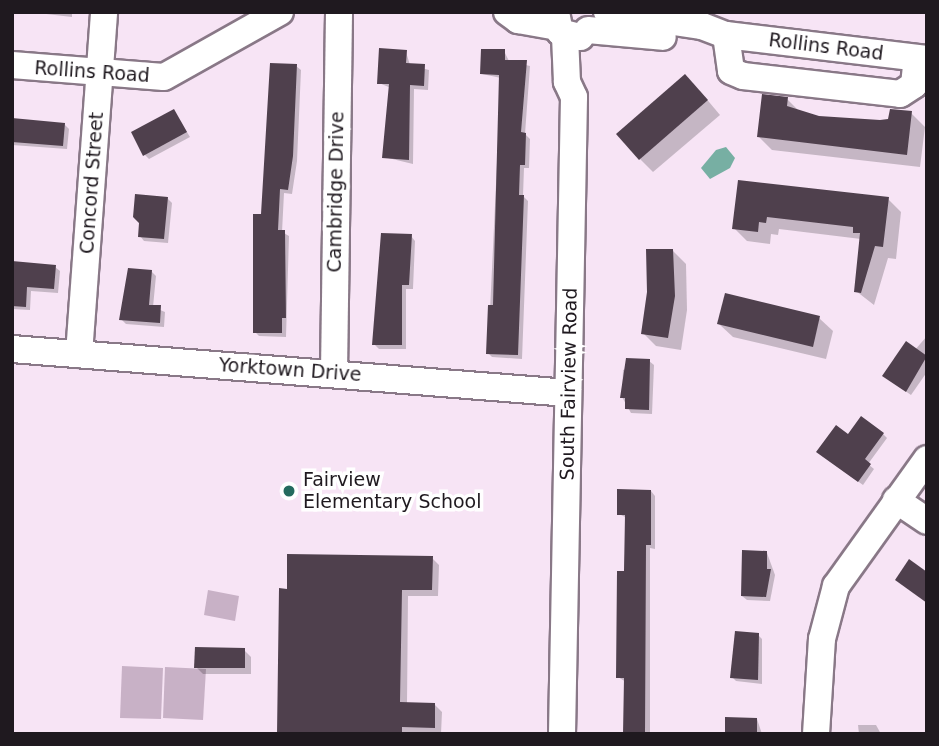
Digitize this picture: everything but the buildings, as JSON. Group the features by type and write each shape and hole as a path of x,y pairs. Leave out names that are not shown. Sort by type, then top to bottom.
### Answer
{"street":[{"name":"Concord Street","path":"79,354 104,12"},
{"name":"Rollins Road","path":"12,65 100,75 164,77 280,12"},
{"name":"Cambridge Drive","path":"334,372 338,12"},
{"name":"Rollins Road","path":"507,12 518,20 579,23 707,41 726,35 922,59"},
{"name":"South Fairview Road","path":"562,734 574,97 567,82 579,23"},
{"path":"726,35 731,71 743,76 900,94 914,85 922,59"},
{"name":"Yorktown Drive","path":"12,349 334,372 568,393"},
{"path":"816,734 822,639 836,586 927,459"},
{"path":"896,500 927,521"}],"shaded area":[{"path":"726,147 735,158 730,168 710,179 701,168 716,150"},
{"path":"208,590 239,596 235,621 204,615"},
{"path":"122,666 163,668 161,719 120,718"},
{"path":"165,667 206,669 203,720 163,718"}],"place":[{"name":"Fairview Elementary School","path":"289,491"}]}
